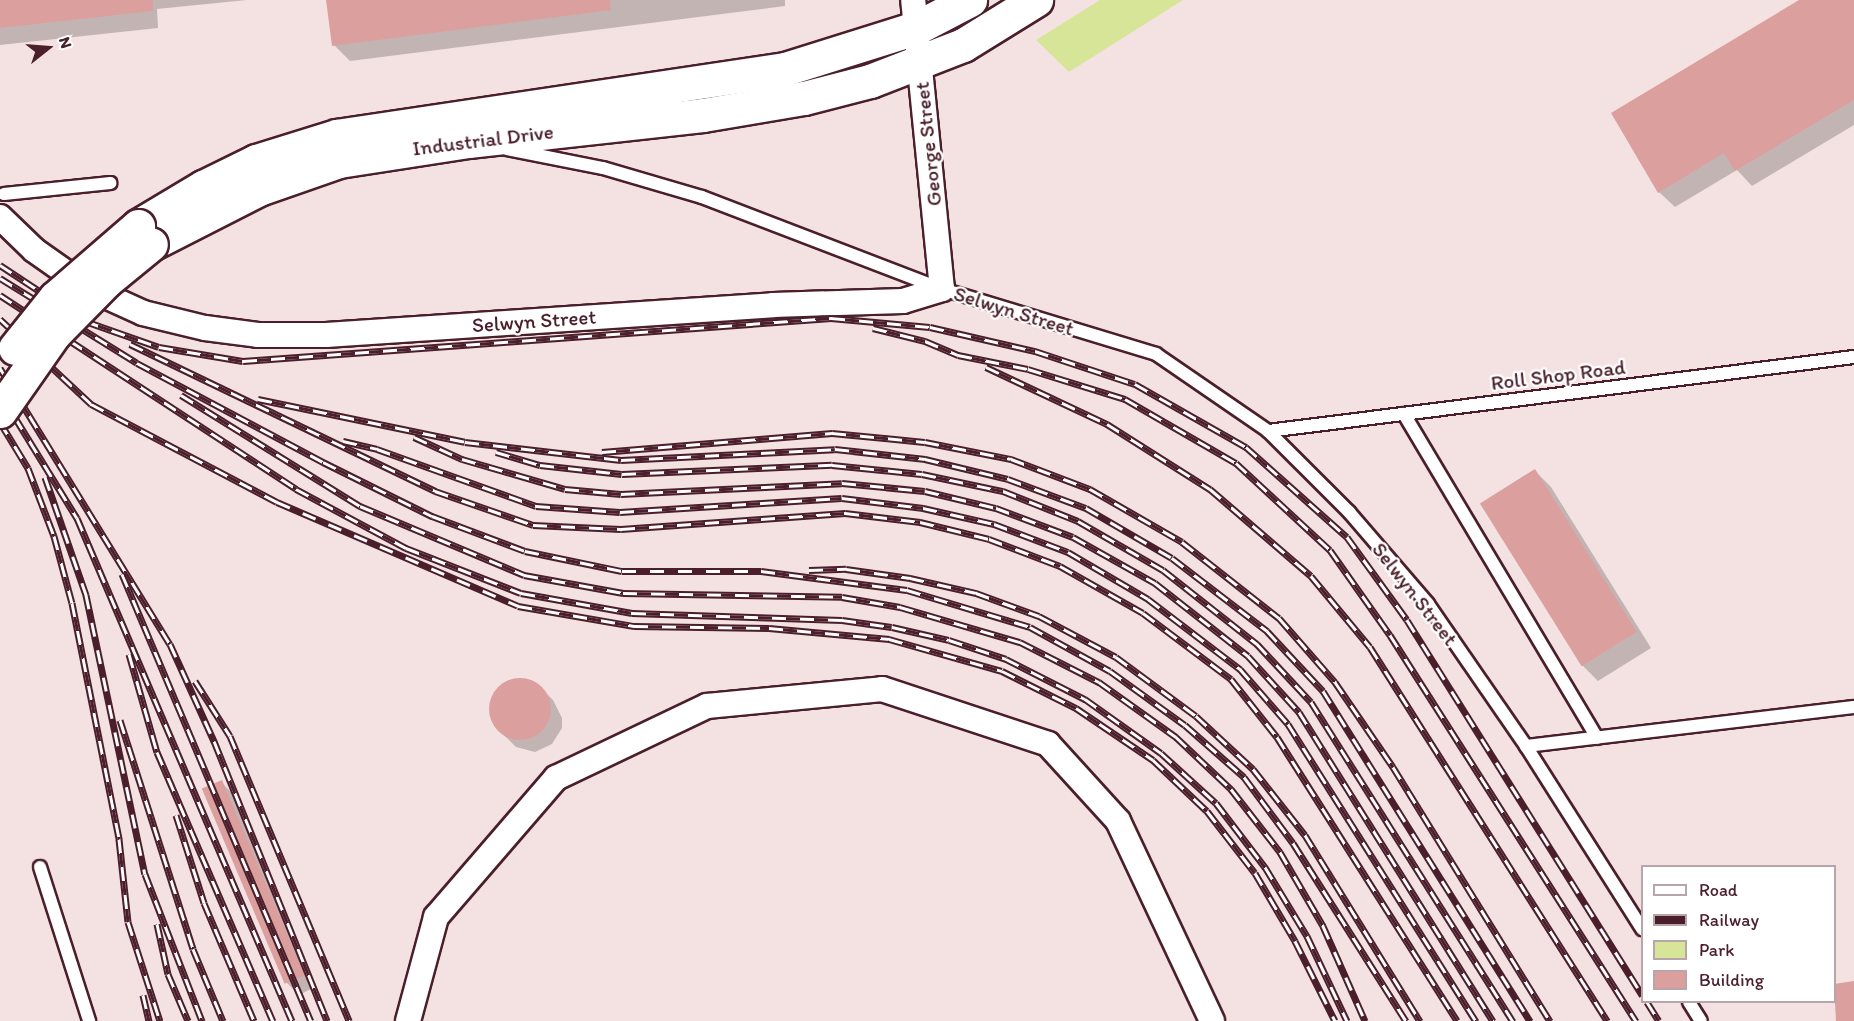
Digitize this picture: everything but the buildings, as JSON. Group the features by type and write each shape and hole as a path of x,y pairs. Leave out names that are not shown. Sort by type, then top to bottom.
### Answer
{"highway":[{"name":"Industrial Drive","path":"0,369 55,298 144,235 203,186 256,161 337,136 785,69 914,14 970,0"},
{"name":"Industrial Drive","path":"0,411 54,334 106,281 144,235 260,189 339,161 468,141 703,115 804,98 920,64 963,45 1036,0"}],"street":[{"name":"George Street","path":"914,14 942,289"},
{"name":"Selwyn Street","path":"2,206 34,250 88,288 143,313 205,328 258,335 326,335 773,304 903,301 942,289"},
{"path":"408,1021 436,917 556,778 707,706 882,689 1048,744 1118,821 1212,1021"}],"lane":[{"path":"468,141 603,168 702,197 942,289"},
{"path":"2,206 110,183"},
{"name":"Selwyn Street","path":"942,289 1156,354 1268,431 1349,512 1428,604 1526,746 1641,927"},
{"name":"Roll Shop Road","path":"1268,431 1854,357"},
{"path":"1404,414 1597,738"},
{"path":"1526,746 1854,707"},
{"path":"40,867 89,1021"},
{"path":"1690,1003 1701,1021"}],"green space":[{"path":"1100,0 1183,0 1069,72 1036,40"}],"railway":[{"path":"0,265 85,321 159,347 243,361 831,318 930,327 1035,351 1135,384 1246,447 1347,537 1407,620 1641,993"},
{"path":"0,278 137,363 323,462 432,516 525,551 622,571 761,571 907,590 1030,627 1110,671 1185,725 1244,777 1293,843 1406,1021"},
{"path":"0,295 296,489 406,548 521,593 632,613 842,620 892,627 949,640 1006,659 1085,699 1161,753 1216,803 1265,867 1307,936 1347,1021"},
{"path":"0,319 91,404 277,502 518,606 634,626 769,628 889,639 1002,671 1076,708 1153,760 1207,811 1255,873 1295,941 1335,1021"},
{"path":"873,328 925,341 958,355 1028,369 1125,399 1236,463 1330,550 1390,635 1636,1021"},
{"path":"130,344 435,491 533,525 621,529 845,513 920,522 989,539 1060,566 1143,613 1231,679 1277,737 1457,1021"},
{"path":"986,367 1107,424 1210,489 1311,576 1370,647 1607,1021"},
{"path":"0,368 170,644 214,741 327,1021"},
{"path":"0,393 77,518 292,1021"},
{"path":"181,395 360,506 524,575 623,593 842,597 900,607 1020,642 1099,682 1176,737 1231,789 1280,852 1323,926 1365,1021"},
{"path":"258,399 465,442 621,460 835,449 925,459 1008,479 1086,508 1172,558 1267,631 1323,691 1530,1021"},
{"path":"0,422 28,468 54,536 72,603 119,839 128,922 160,1021"},
{"path":"602,452 832,433 925,442 1011,459 1090,489 1182,542 1279,618 1335,682 1393,767 1550,1021"},
{"path":"414,437 462,459 565,489 621,494 842,483 925,491 996,508 1073,537 1155,583 1248,656 1299,712 1493,1021"},
{"path":"343,441 377,449 536,506 620,512 842,498 923,508 994,524 1068,552 1148,599 1240,669 1288,724 1476,1021"},
{"path":"496,452 540,465 622,474 832,465 922,474 1003,491 1078,521 1163,570 1257,644 1311,702 1513,1021"},
{"path":"45,477 86,595 145,874 202,1021"},
{"path":"809,570 846,569 910,578 976,593 1039,616 1116,657 1196,716 1253,769 1305,835 1420,1021"},
{"path":"122,574 311,1021"},
{"path":"129,654 157,752 273,1021"},
{"path":"195,681 230,736 349,1021"},
{"path":"120,720 193,949 223,1021"},
{"path":"176,815 204,903 254,1021"},
{"path":"157,924 168,974 188,1021"},
{"path":"143,995 149,1021"},
{"path":"1648,1003 1659,1021"}]}
